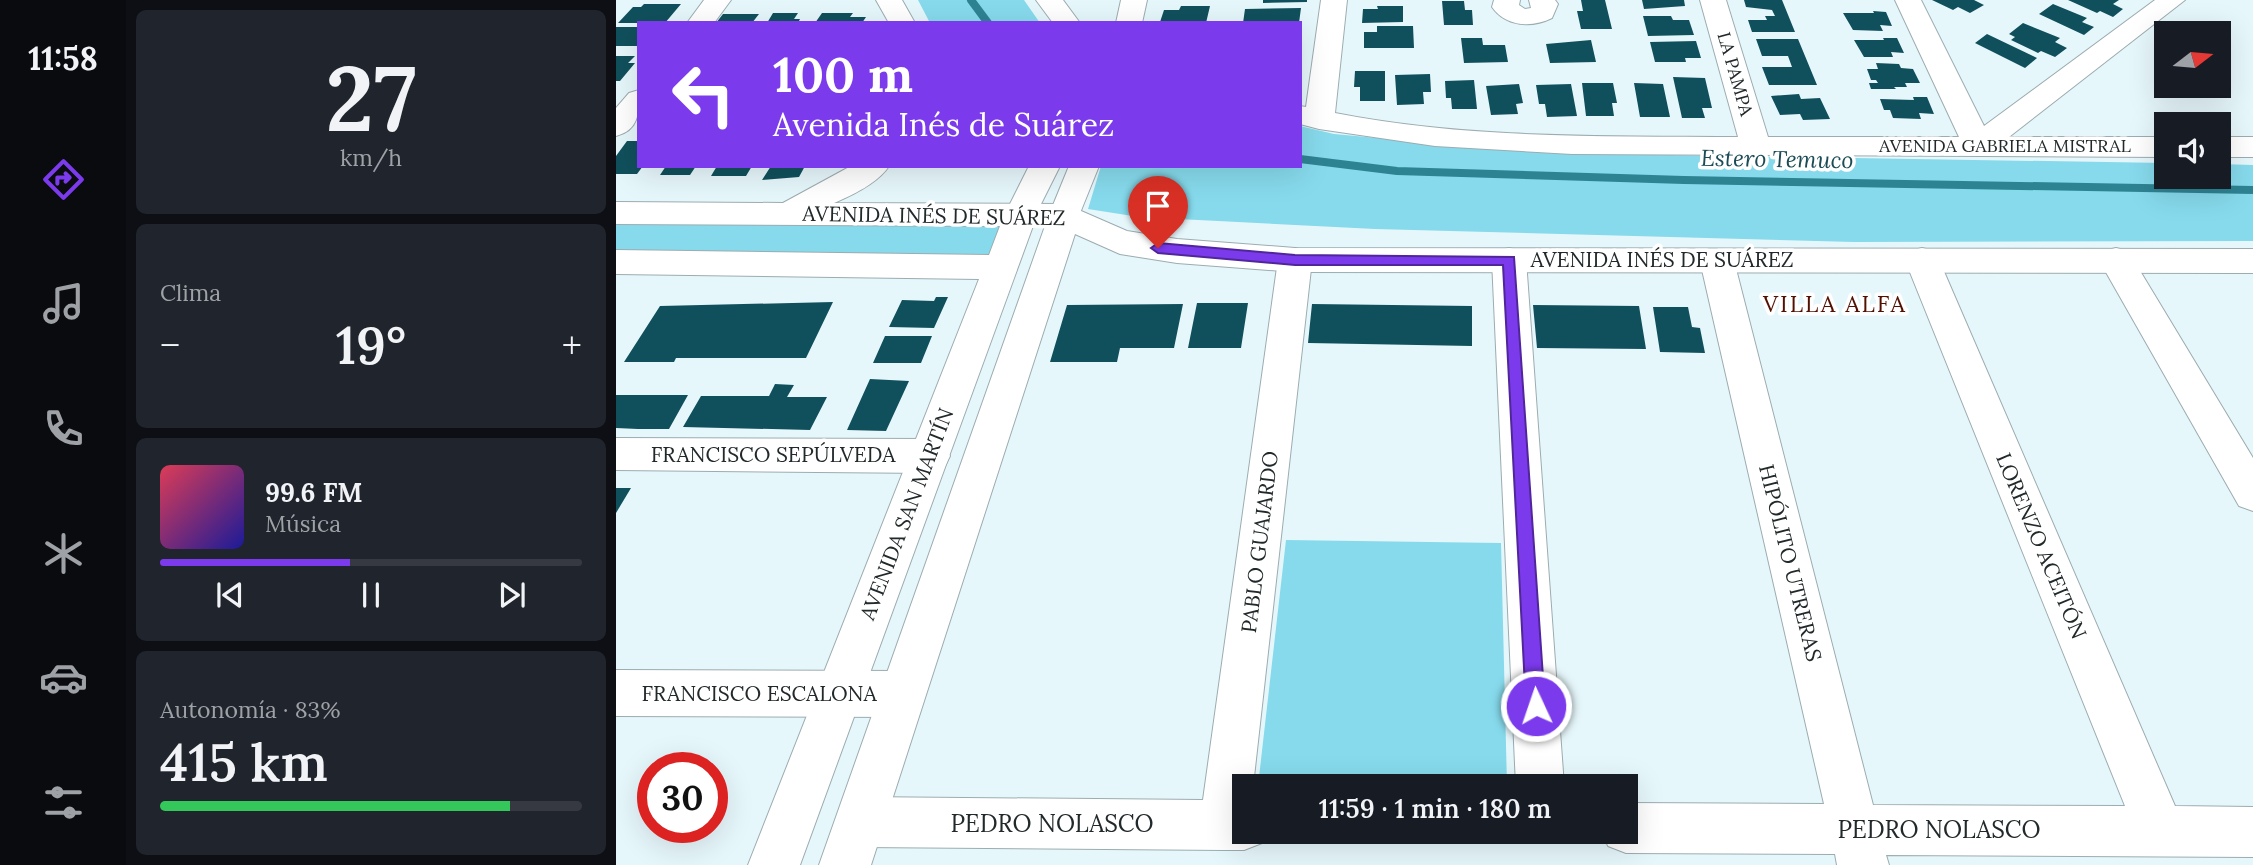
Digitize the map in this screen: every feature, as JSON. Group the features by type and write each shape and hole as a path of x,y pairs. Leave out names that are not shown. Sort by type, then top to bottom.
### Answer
{"street":[{"path":"702,21 718,0"},
{"path":"889,0 901,21"},
{"path":"1049,0 1065,21"},
{"path":"1129,21 1134,0"},
{"path":"1310,117 1334,0"},
{"path":"1507,0 1505,7 1508,10 1525,17 1543,12 1545,4 1542,0"},
{"name":"LA PAMPA","path":"1713,0 1756,147"},
{"path":"1908,0 1978,145 2172,0"},
{"path":"616,127 637,101"},
{"name":"AVENIDA GABRIELA MISTRAL","path":"1310,117 1379,130 1533,144 2154,147"},
{"path":"2231,147 2253,147"},
{"path":"775,213 819,198 871,168"},
{"path":"853,265 849,256 850,245 888,168"},
{"path":"852,844 1083,168"},
{"name":"AVENIDA SAN MARTÍN","path":"775,865 1040,169"},
{"name":"AVENIDA INÉS DE SUÁREZ","path":"616,213 1065,215 1121,242 1177,251 1295,260 2253,261"},
{"name":"PABLO GUAJARDO","path":"1240,774 1295,260"},
{"path":"1509,260 1539,774"},
{"path":"2116,260 2253,495"},
{"path":"616,261 1001,267"},
{"name":"HIPÓLITO UTRERAS","path":"1717,261 1858,847"},
{"name":"LORENZO ACEITÓN","path":"1922,261 2160,831"},
{"name":"FRANCISCO SEPÚLVEDA","path":"616,454 930,456"},
{"name":"FRANCISCO ESCALONA","path":"616,693 902,694"},
{"name":"PEDRO NOLASCO","path":"852,844 1232,825"},
{"name":"PEDRO NOLASCO","path":"1638,829 1858,847 2160,831 2253,832"}],"shaded area":[{"path":"918,0 1024,0 1039,21 929,21"},
{"path":"1302,126 1334,134 1543,153 2154,163 2154,189 2231,189 2231,164 2253,165 2253,241 1854,242 1375,229 1139,217 1088,209 1100,168 1302,168"},
{"path":"616,217 1011,217 993,259 616,253"},
{"path":"1286,540 1501,543 1507,774 1259,774"}],"building":[{"path":"1263,0 1307,0 1307,2 1263,3"},
{"path":"1581,0 1605,0 1612,29 1581,29 1577,11 1583,11"},
{"path":"1642,0 1684,0 1685,6 1644,9"},
{"path":"1744,0 1782,0 1795,32 1752,32 1748,20 1767,20 1765,16 1775,16 1772,10 1746,7"},
{"path":"1932,0 1974,0 1984,5 1970,13 1958,7 1953,10"},
{"path":"2068,0 2119,0 2113,4 2123,9 2113,17"},
{"path":"1442,1 1464,1 1465,10 1472,10 1473,25 1444,25"},
{"path":"644,4 681,4 667,21 618,23 633,7 641,7"},
{"path":"2053,4 2087,18 2082,22 2094,27 2084,35 2039,14"},
{"path":"1181,6 1210,6 1206,21 1160,21 1164,10 1179,10"},
{"path":"1377,6 1403,6 1403,22 1362,23 1363,9 1378,9"},
{"path":"1301,8 1299,21 1243,21 1245,9"},
{"path":"1873,11 1886,12 1892,26 1880,25 1883,31 1853,30 1843,13 1874,13"},
{"path":"773,13 798,13 794,19 800,19 799,21 768,21"},
{"path":"822,13 853,13 850,17 866,17 863,21 816,21"},
{"path":"723,14 759,14 754,21 718,21"},
{"path":"1643,16 1671,16 1673,20 1689,20 1694,35 1648,36"},
{"path":"2023,23 2060,38 2055,42 2067,48 2055,57 2041,51 2038,53 2011,40 2015,37 2009,34"},
{"path":"1377,26 1413,26 1414,48 1364,48 1364,32 1377,32"},
{"path":"616,27 637,27 637,46 616,46"},
{"path":"1987,34 2037,58 2025,68 1975,43"},
{"path":"1461,38 1482,38 1483,45 1505,45 1508,62 1464,63"},
{"path":"1883,38 1897,38 1904,53 1891,52 1893,57 1864,57 1854,40 1884,40"},
{"path":"1756,39 1798,39 1817,85 1769,85 1762,67 1792,67 1788,56 1762,56"},
{"path":"1591,40 1596,62 1550,63 1546,44"},
{"path":"1696,41 1701,58 1685,58 1686,62 1655,62 1650,42"},
{"path":"616,56 635,56 628,63 635,63 620,81 616,81"},
{"path":"1876,63 1899,64 1901,68 1913,69 1920,83 1905,83 1907,87 1894,87 1896,89 1871,89 1869,83 1878,83 1871,80 1867,69 1878,69"},
{"path":"1355,71 1385,71 1385,101 1360,101 1360,87 1354,87"},
{"path":"1430,74 1431,92 1423,92 1424,104 1397,105 1395,75"},
{"path":"1673,77 1705,78 1712,108 1702,108 1705,118 1682,118"},
{"path":"1474,80 1477,109 1452,109 1451,98 1446,98 1445,81"},
{"path":"1582,83 1613,83 1617,103 1612,103 1614,116 1586,116"},
{"path":"1634,83 1663,84 1670,117 1640,117"},
{"path":"1519,84 1523,103 1516,104 1518,114 1491,115 1486,86"},
{"path":"1571,84 1577,116 1547,117 1545,104 1539,104 1536,85"},
{"path":"1799,94 1801,99 1820,98 1830,119 1803,120 1800,114 1780,115 1771,96"},
{"path":"1913,97 1927,97 1934,114 1919,113 1921,119 1893,118 1890,110 1884,110 1880,99 1914,100"},
{"path":"627,141 637,141 637,168 642,168 637,174 616,174 616,156"},
{"path":"665,168 695,168 690,175 660,175"},
{"path":"716,168 751,168 746,176 711,176"},
{"path":"770,168 804,168 799,177 762,180"},
{"path":"936,297 948,297 934,328 889,327 902,300 934,301"},
{"path":"833,302 806,358 676,358 674,362 624,362 660,306"},
{"path":"1197,303 1248,303 1241,348 1188,348"},
{"path":"1183,304 1174,348 1120,348 1117,362 1050,362 1067,305"},
{"path":"1312,304 1472,306 1472,346 1308,343"},
{"path":"1533,305 1639,306 1646,349 1537,348"},
{"path":"1653,307 1688,307 1692,327 1700,328 1705,353 1660,352"},
{"path":"885,336 932,336 921,363 873,363"},
{"path":"870,379 909,381 886,431 847,430"},
{"path":"775,384 794,385 787,397 827,397 810,430 683,427 701,396 769,396"},
{"path":"616,395 688,395 669,429 638,429 616,428"},
{"path":"616,488 631,488 616,513"}],"waterway":[{"name":"Estero Temuco","path":"971,0 987,21"},
{"name":"Estero Temuco","path":"1302,159 1397,171 1684,180 2253,190"}],"district":[{"name":"VILLA ALFA","path":"1835,304"}],"route":[{"path":"1158,248 1295,260 1509,260 1536,706"}]}
